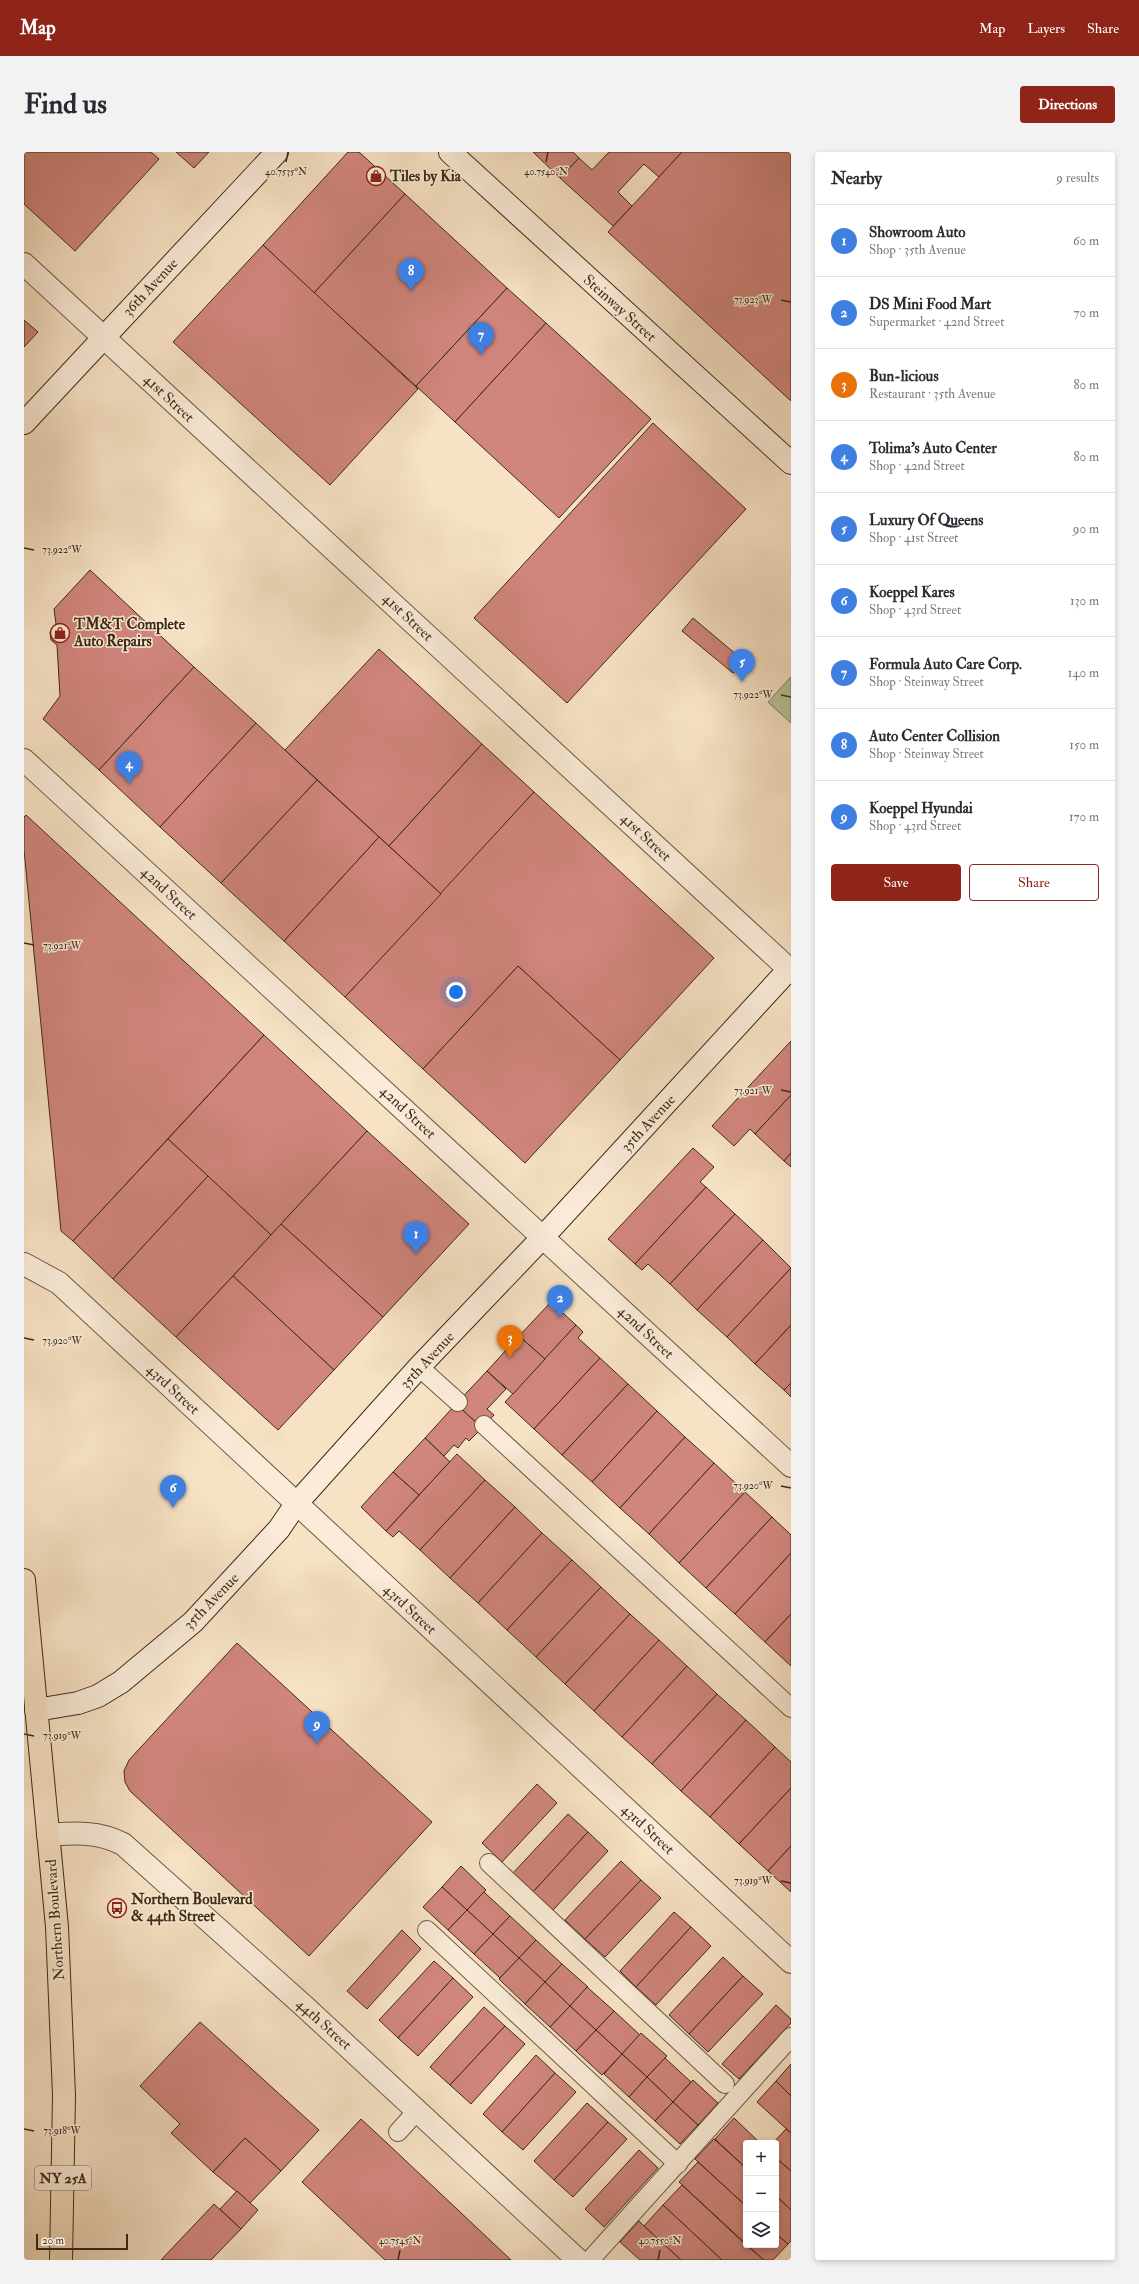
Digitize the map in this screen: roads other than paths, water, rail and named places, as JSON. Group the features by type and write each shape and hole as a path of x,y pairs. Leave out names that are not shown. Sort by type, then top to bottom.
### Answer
{"main road":[{"name":"Northern Boulevard","path":"24,1580 57,1927 63,2041 64,2155 61,2260"}],"street":[{"name":"36th Avenue","path":"24,423 277,152"},
{"name":"Steinway Street","path":"450,152 791,463"},
{"name":"41st Street","path":"24,264 102,338 790,969"},
{"name":"42nd Street","path":"24,760 791,1466"},
{"name":"35th Avenue","path":"36,1710 78,1703 98,1696 121,1682 156,1654 213,1602 279,1529 296,1504 418,1367 543,1237 790,969"},
{"name":"43rd Street","path":"24,1264 59,1283 791,1962"},
{"name":"44th Street","path":"48,1835 79,1832 110,1837 123,1844 417,2111 578,2260"}],"lane":[{"path":"418,1367 458,1402"},
{"path":"484,1425 791,1708"},
{"path":"489,1863 725,2084"},
{"path":"427,1930 678,2164"},
{"path":"590,2260 791,2037"},
{"path":"398,2132 417,2111"}],"place":[{"name":"Tiles by Kia","path":"376,176"},
{"name":"Auto Center Collision","path":"411,291"},
{"name":"Formula Auto Care Corp.","path":"481,355"},
{"name":"TM&T Complete Auto Repairs","path":"60,633"},
{"name":"Luxury Of Queens","path":"742,682"},
{"name":"Tolima's Auto Center","path":"129,784"},
{"name":"Showroom Auto","path":"416,1254"},
{"name":"DS Mini Food Mart","path":"560,1318"},
{"name":"Bun-licious","path":"510,1358"},
{"name":"Koeppel Kares","path":"173,1508"},
{"name":"Koeppel Hyundai","path":"317,1744"},
{"name":"Northern Boulevard & 44th Street","path":"117,1908"}]}
